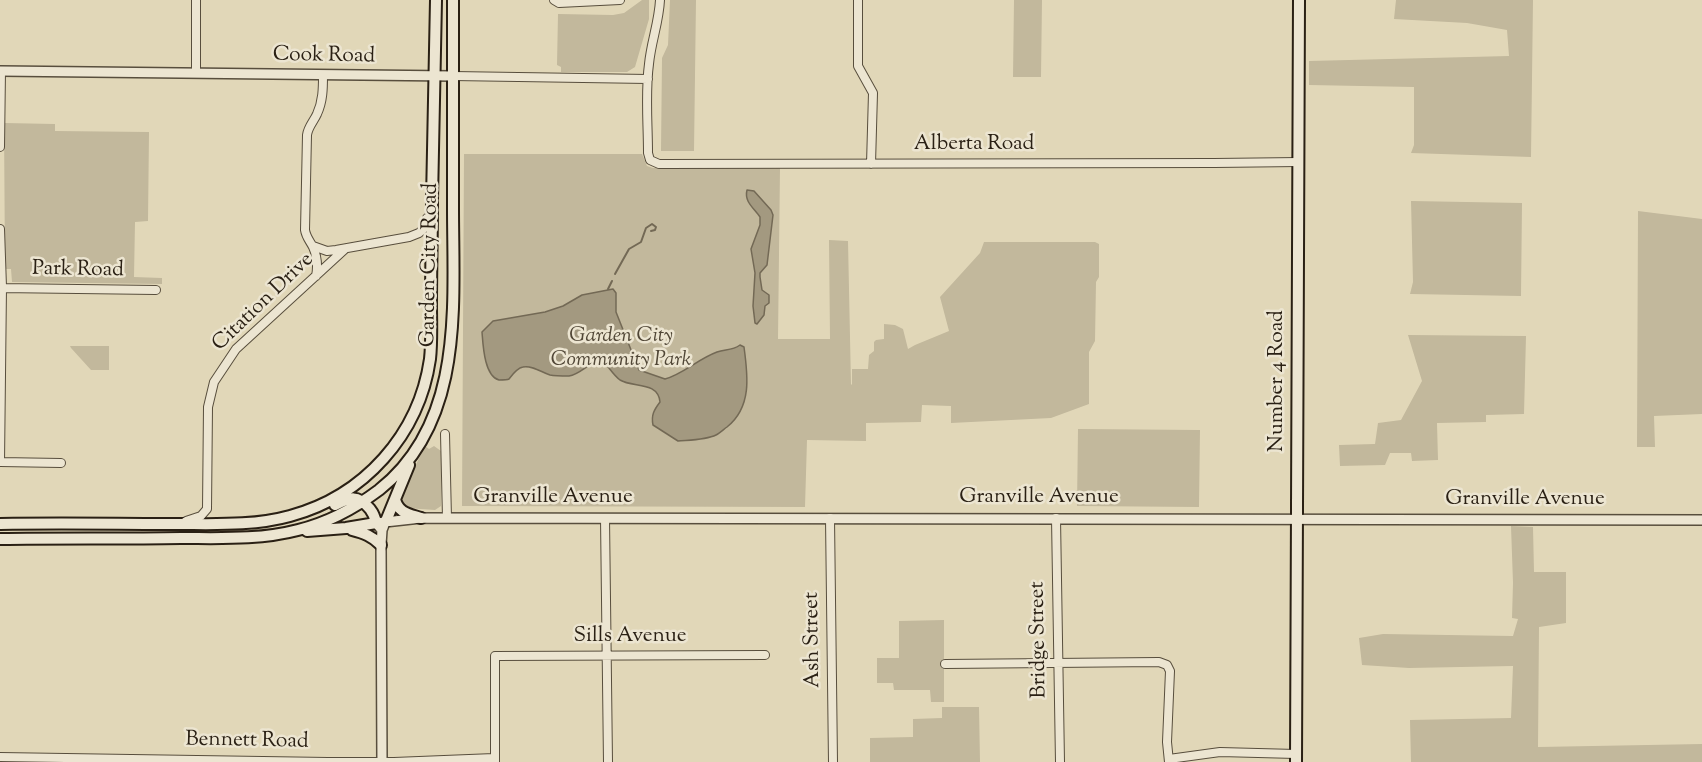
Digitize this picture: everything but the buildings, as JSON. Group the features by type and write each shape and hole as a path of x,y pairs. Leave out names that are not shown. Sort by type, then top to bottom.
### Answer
{"main road":[{"name":"Garden City Road","path":"361,482 395,446 416,407 427,373 431,333 436,0"},
{"name":"Garden City Road","path":"360,502 389,482 415,451 440,399 449,354 452,289 453,0"},
{"name":"Number 4 Road","path":"1296,758 1299,0"},
{"path":"381,524 395,499 415,451"},
{"path":"361,482 360,502 368,518 381,524"},
{"path":"0,524 247,523 289,517 327,503 361,482"},
{"path":"289,517 301,519 312,516 346,499 360,502"},
{"path":"395,499 396,505 403,512 421,518"},
{"path":"0,538 253,537 298,530 334,517 360,502"},
{"path":"298,530 316,531 381,524"},
{"path":"346,528 364,532 381,545"}],"street":[{"path":"196,0 196,73"},
{"path":"554,0 559,3 620,0"},
{"path":"648,79 650,54 658,26 660,0"},
{"path":"858,0 858,66 873,93 871,164"},
{"path":"0,147 1,71"},
{"name":"Cook Road","path":"1,71 648,79"},
{"path":"322,75 322,98 307,135 305,230 308,241 313,246 327,250 345,249"},
{"name":"Alberta Road","path":"648,79 648,153 650,160 658,164 1299,162"},
{"name":"Citation Drive","path":"180,524 201,516 207,509 208,407 218,375 236,349 345,249 409,237 423,231 427,226 428,169 432,160"},
{"path":"0,229 0,462 61,463"},
{"path":"313,246 317,263 316,276"},
{"name":"Park Road","path":"1,288 156,290"},
{"path":"445,434 447,518"},
{"name":"Granville Avenue","path":"381,524 421,518 1702,520"},
{"path":"605,518 608,762"},
{"name":"Ash Street","path":"831,518 833,762"},
{"name":"Bridge Street","path":"1056,518 1060,762"},
{"path":"381,524 382,762"},
{"name":"Sills Avenue","path":"494,760 495,656 765,655"},
{"path":"945,664 1159,662 1167,665 1170,671 1167,742 1169,760 1220,752 1296,758"},
{"name":"Bennett Road","path":"0,757 382,762 494,760"}],"green space":[{"path":"642,0 649,0 649,19 635,67 627,72 561,72 561,67 557,65 558,14 613,15 624,13"},
{"path":"670,0 696,0 694,151 661,151 662,58 668,45"},
{"path":"1014,0 1042,0 1041,77 1013,77"},
{"path":"1396,0 1533,0 1531,157 1411,153 1414,145 1414,87 1309,85 1309,61 1509,56 1507,30 1467,23 1394,19"},
{"path":"4,123 55,124 55,131 149,132 148,221 135,222 134,277 162,278 162,284 12,282 11,269 5,269"},
{"name":"Garden City Community Park","path":"464,154 642,154 647,166 653,168 780,168 778,339 830,339 829,240 848,241 851,385 852,369 868,369 869,355 874,351 874,342 884,339 884,324 895,325 903,329 908,349 949,331 940,297 980,253 984,242 1095,242 1099,244 1099,277 1096,282 1095,341 1089,352 1089,404 1051,418 951,423 951,406 922,405 921,422 866,423 866,441 807,440 805,507 462,506"},
{"path":"1411,201 1522,203 1521,296 1410,294 1413,282"},
{"path":"1638,211 1702,219 1702,414 1654,416 1655,447 1637,447"},
{"path":"1408,335 1526,336 1524,414 1486,415 1486,422 1437,423 1438,460 1412,461 1411,453 1390,453 1385,465 1340,466 1339,445 1375,444 1378,423 1401,420 1422,381"},
{"path":"70,346 109,346 109,370 91,370"},
{"path":"1078,429 1200,430 1199,507 1077,506"},
{"path":"425,446 429,449 434,446 441,451 441,506 435,510 406,508 402,503 401,495"},
{"path":"1511,526 1533,527 1534,572 1566,572 1566,623 1539,627 1538,747 1702,744 1702,762 1411,762 1410,720 1511,718 1513,666 1409,668 1362,665 1359,638 1383,634 1513,636 1518,619 1512,618"},
{"path":"944,620 944,702 931,702 930,690 894,690 893,683 877,683 877,658 899,658 899,621"},
{"path":"942,707 979,707 980,762 870,762 870,738 913,737 913,719 942,718"}],"shaded area":[{"path":"747,190 754,191 773,215 767,265 760,273 762,290 769,295 769,303 765,306 764,315 757,324 753,306 755,273 751,249 760,225 760,217 748,201"},
{"path":"613,289 616,293 616,312 639,370 665,379 717,352 740,345 744,347 747,380 744,401 741,410 727,427 712,437 678,441 653,425 652,418 660,402 655,391 620,380 603,361 598,361 569,376 550,375 533,368 523,367 509,379 499,380 490,372 485,359 482,332 493,321 545,312 563,306 582,295"}],"waterway":[{"path":"615,274 629,249 641,242 646,228 652,224 656,227 651,231"},
{"path":"608,289 612,281"}]}
